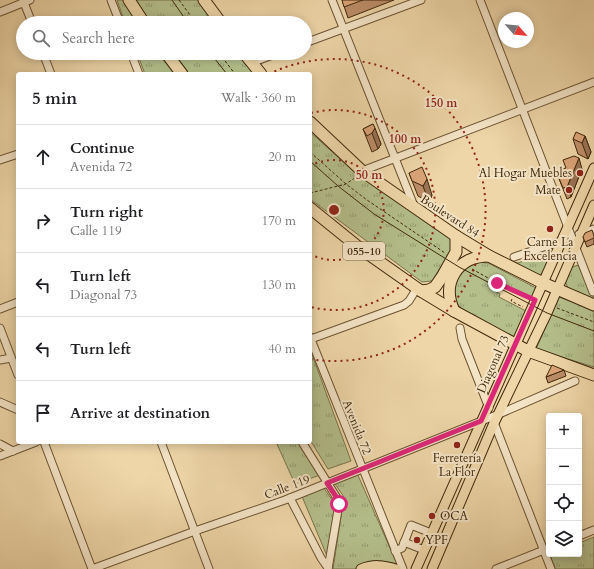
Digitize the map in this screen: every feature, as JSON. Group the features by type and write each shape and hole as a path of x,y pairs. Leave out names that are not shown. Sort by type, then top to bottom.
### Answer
{"highway":[{"path":"129,0 139,16"},
{"path":"204,0 216,16"},
{"path":"171,60 180,72"},
{"path":"249,60 258,72"},
{"name":"Boulevard 84","path":"312,124 362,171 456,236 489,256 543,283 594,305"},
{"name":"055-10","path":"312,210 357,246 419,290 454,311 528,351 594,375"},
{"path":"419,290 429,290 435,287 456,252 456,236"},
{"path":"454,311 451,304 449,289 454,274 463,264 475,257 489,256"}],"main road":[{"name":"Diagonal 73","path":"416,569 594,168"},
{"path":"432,569 495,418 557,289 576,239 594,205"},
{"path":"361,569 379,565 396,569"}],"street":[{"path":"111,0 117,16"},
{"path":"332,0 415,208"},
{"path":"312,40 421,0"},
{"path":"480,0 568,226 576,239 593,292"},
{"path":"0,12 26,1 30,16"},
{"path":"47,60 51,72"},
{"path":"134,60 138,72"},
{"path":"251,63 259,60"},
{"path":"362,171 594,82"},
{"path":"0,160 16,155"},
{"path":"514,257 561,241 576,239 594,229"},
{"path":"312,337 404,305 409,302 419,290"},
{"path":"0,309 16,303"},
{"path":"0,328 16,370"},
{"path":"460,328 462,339 488,406 495,418 546,549 496,569"},
{"name":"Avenida 72","path":"312,343 403,569"},
{"path":"0,360 11,358"},
{"name":"Calle 119","path":"92,569 290,498 481,421 495,418 575,381"},
{"path":"0,402 16,409"},
{"path":"0,444 13,451"},
{"path":"0,456 31,444"},
{"path":"45,444 92,569"},
{"path":"162,444 210,569"},
{"path":"303,444 337,498 339,504 328,568"},
{"path":"290,498 321,558 328,568"},
{"path":"395,552 402,548 411,525 431,533"},
{"path":"582,535 594,530"},
{"path":"404,542 424,550"},
{"path":"548,557 551,569"}],"path":[{"path":"179,0 191,16"},
{"path":"224,60 233,72"},
{"path":"312,154 346,184 367,200 452,258"},
{"path":"312,192 346,184 362,171"},
{"path":"463,264 497,283 535,300"},
{"path":"512,299 511,302 530,311"},
{"path":"549,305 594,322"}],"green space":[{"path":"117,0 125,0 136,16 123,16"},
{"path":"136,0 199,0 211,16 146,16"},
{"path":"140,60 167,60 176,72 144,72"},
{"path":"178,60 244,60 253,72 187,72"},
{"path":"312,134 358,175 451,238 453,247 432,281 422,282 312,200"},
{"path":"547,252 551,254 551,257 546,272 539,275 510,261 518,263"},
{"path":"477,262 488,263 536,288 531,300 499,286 495,291 500,294 499,297 526,311 513,339 461,309 454,298 454,282 467,265"},
{"path":"578,265 594,299 568,288 565,281 570,268"},
{"path":"559,297 594,310 594,367 536,349"},
{"path":"312,354 351,461 328,469 312,443"},
{"path":"277,444 300,444 320,475 295,484"},
{"path":"357,473 397,564 380,561 367,563 356,569 333,569 344,497 333,481"},
{"path":"323,487 335,504 327,556 301,494"},
{"path":"594,537 594,569 555,569 551,557 582,557 582,542"}],"building":[{"path":"342,0 363,0 344,7"},
{"path":"373,124 375,128 372,133 367,136 363,129"},
{"path":"576,132 585,136 582,143 573,139"},
{"path":"574,156 579,158 567,187 563,188 556,171 566,168 563,160"},
{"path":"422,167 427,179 423,186 412,181 409,173"},
{"path":"592,230 594,238 585,242 583,237 585,233"},
{"path":"552,365 564,370 546,377"}],"tram line":[{"path":"172,0 183,16"},
{"path":"216,60 225,72"},
{"path":"312,163 338,186 374,214 459,267 547,313 594,331"}],"place":[{"name":"Al Hogar Muebles","path":"580,173"},
{"name":"Mate","path":"569,190"},
{"name":"Carne La Excelencia","path":"550,229"},
{"name":"Ferretería La Flor","path":"457,445"},
{"name":"OCA","path":"432,516"},
{"name":"YPF","path":"417,540"}],"route":[{"path":"339,504 337,498 327,483 481,421 535,300 497,283"}]}
